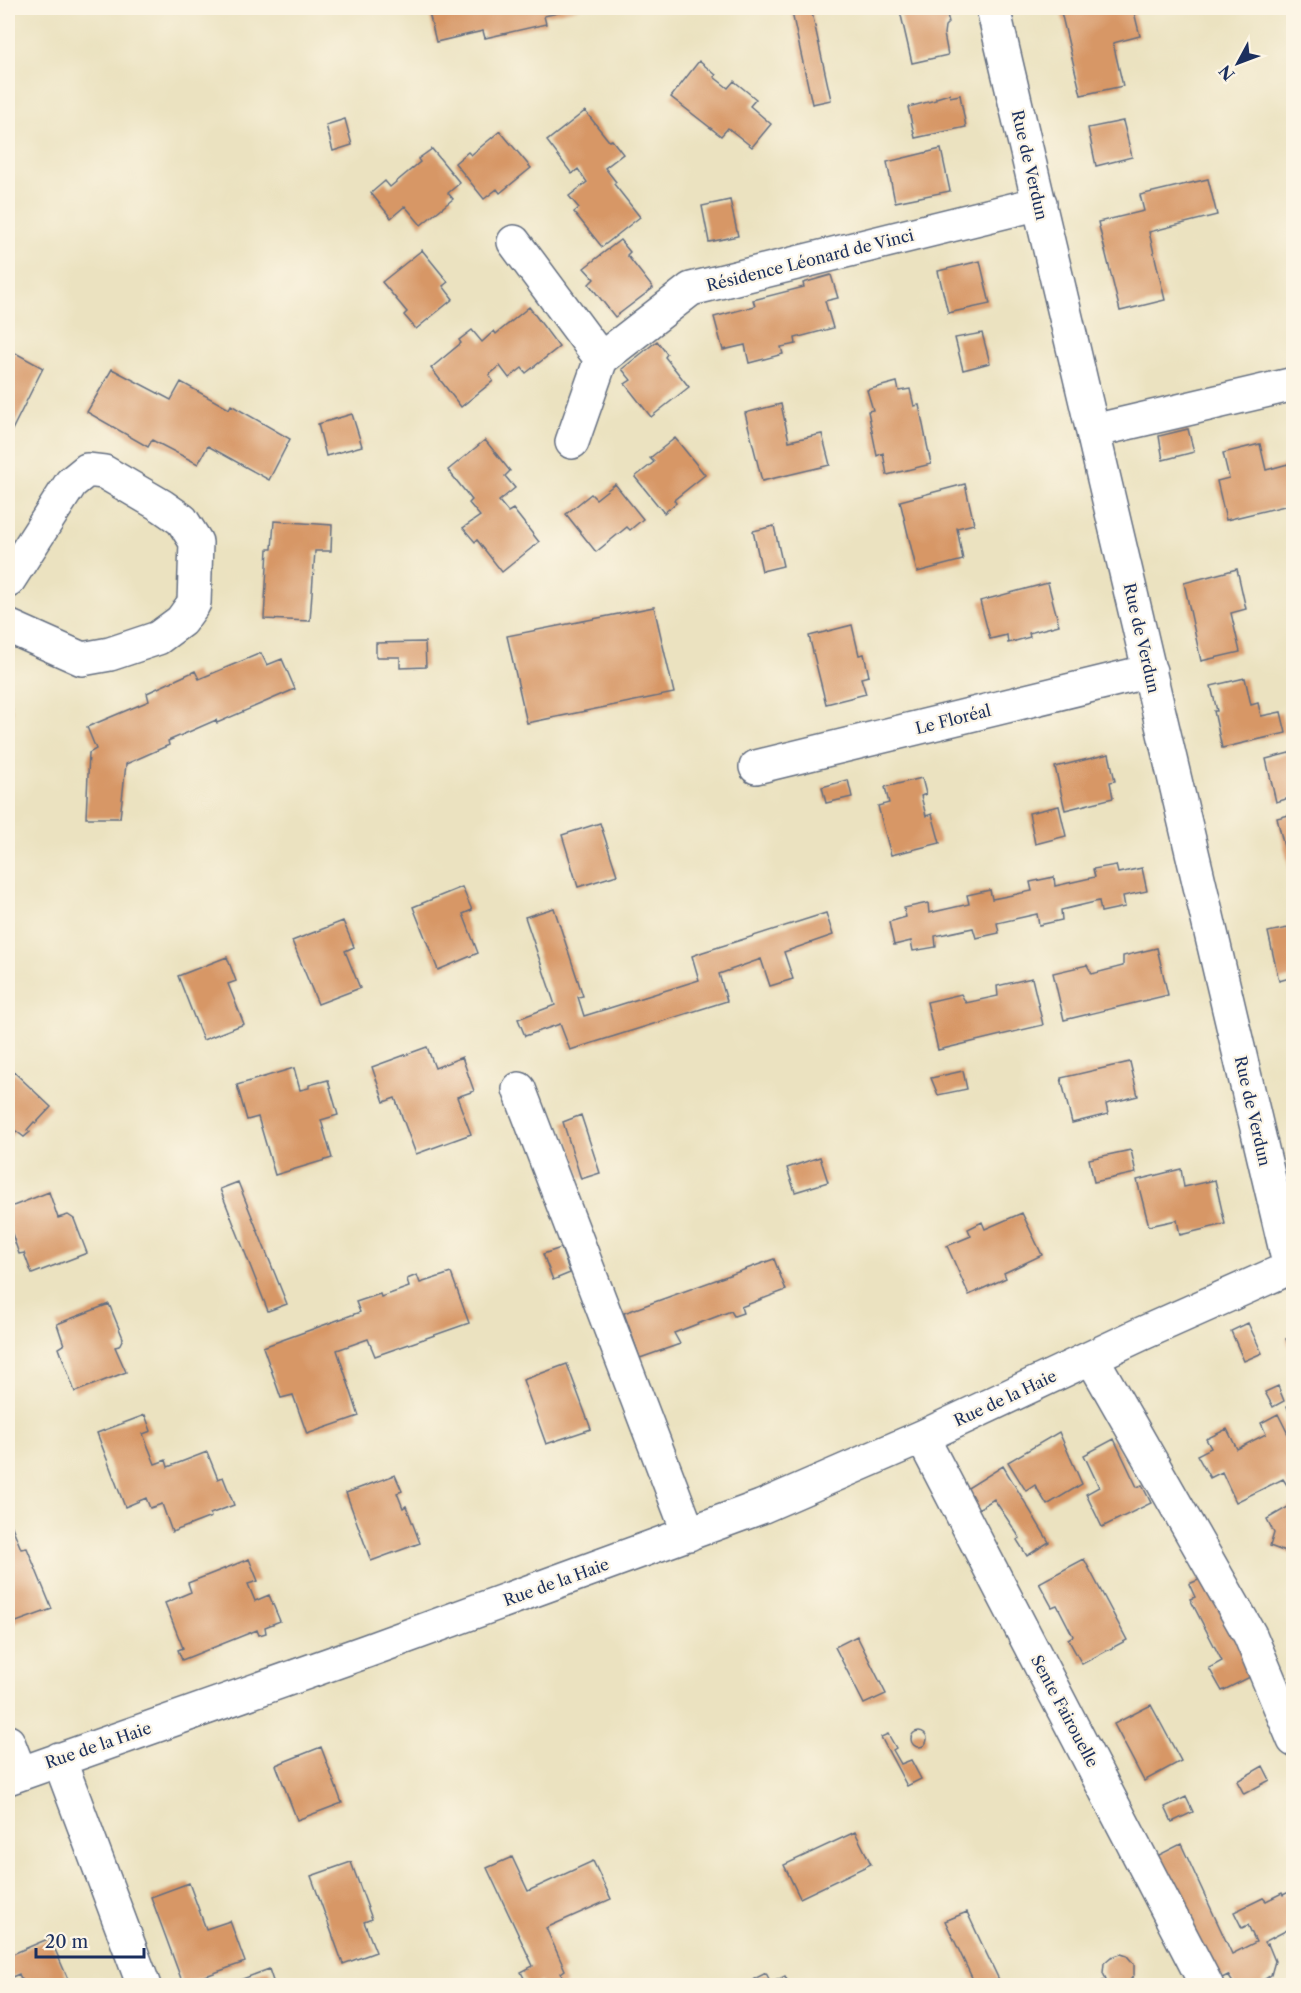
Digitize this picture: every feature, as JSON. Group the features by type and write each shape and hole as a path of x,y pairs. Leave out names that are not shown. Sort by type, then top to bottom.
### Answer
{"street":[{"name":"Rue de Verdun","path":"993,8 1292,1267"},
{"name":"Résidence Léonard de Vinci","path":"601,359 691,289 1040,203"},
{"path":"514,242 601,359 572,442"},
{"path":"1093,431 1293,384"},
{"path":"8,581 71,483 87,470 104,472 162,506 182,520 196,542 194,603 181,621 158,638 110,654 82,659 8,627"},
{"name":"Le Floréal","path":"756,767 1150,671"},
{"path":"519,1089 689,1534"},
{"name":"Rue de la Haie","path":"14,1775 367,1651 761,1507 922,1437 1173,1319 1292,1267"},
{"path":"1092,1358 1250,1635 1293,1740"},
{"name":"Sente Fairouelle","path":"922,1437 1207,1986"},
{"path":"8,1742 14,1775"},
{"path":"59,1759 144,1986"}],"building":[{"path":"428,8 581,8 544,16 546,24 485,38 483,31 436,42"},
{"path":"791,8 811,8 831,100 812,104"},
{"path":"915,8 916,15 940,10 942,14 947,15 949,22 945,26 944,34 948,55 912,63 900,11"},
{"path":"1060,8 1133,8 1140,36 1113,43 1123,86 1081,95"},
{"path":"699,61 728,88 734,81 756,99 750,106 771,124 752,147 728,128 721,136 671,97"},
{"path":"949,94 950,97 960,95 966,127 915,138 908,107"},
{"path":"585,111 609,141 612,140 623,154 605,168 616,182 614,184 640,217 602,247 574,212 579,208 569,196 587,182 578,169 572,174 547,141"},
{"path":"345,119 352,145 333,151 326,125"},
{"path":"1123,121 1132,157 1096,166 1088,128"},
{"path":"500,131 531,168 500,193 497,189 484,199 455,163 468,152 471,155"},
{"path":"432,149 460,183 448,193 453,199 421,225 405,206 391,218 371,193 385,181 390,187 420,162 418,159"},
{"path":"941,149 950,191 895,202 887,162"},
{"path":"1208,179 1217,215 1149,232 1165,300 1120,311 1098,222 1144,211 1140,195"},
{"path":"730,200 738,236 709,242 702,206"},
{"path":"620,240 630,252 627,255 653,288 615,317 589,284 594,279 584,268"},
{"path":"422,250 448,282 443,286 453,299 416,329 404,315 407,312 382,282"},
{"path":"980,261 990,304 948,313 938,271"},
{"path":"831,275 838,298 825,301 833,328 795,338 796,344 781,347 783,354 749,363 745,345 723,350 714,317 755,306 753,300 804,287 803,283"},
{"path":"529,307 559,347 526,373 522,368 509,378 500,366 489,375 493,381 461,407 431,368 461,343 459,340 472,330 482,342 494,331 496,334"},
{"path":"982,333 990,363 963,370 955,338"},
{"path":"657,341 667,354 665,357 689,387 651,417 625,384 631,380 622,369"},
{"path":"8,349 43,368 8,438"},
{"path":"112,369 171,400 181,382 229,409 231,405 290,439 269,480 208,446 198,464 152,440 148,447 87,412"},
{"path":"897,382 899,391 910,389 914,406 919,405 931,464 887,475 883,453 877,456 868,411 873,410 867,390"},
{"path":"781,404 789,441 822,434 830,465 762,481 745,413"},
{"path":"352,414 362,446 326,456 318,424"},
{"path":"1188,429 1194,452 1163,460 1159,436"},
{"path":"675,438 705,475 674,500 676,503 664,513 635,477 654,462 650,458"},
{"path":"485,440 510,471 505,476 515,488 499,501 508,512 513,509 539,542 502,572 477,540 475,542 463,528 480,516 469,503 472,500 448,470"},
{"path":"1260,444 1266,470 1288,464 1293,504 1226,520 1217,481 1229,478 1223,453"},
{"path":"615,484 643,519 630,530 627,527 596,552 566,514 591,494 596,499"},
{"path":"965,484 974,524 957,528 963,560 917,572 900,501"},
{"path":"274,521 332,525 331,551 315,551 310,621 264,619 268,549 272,549"},
{"path":"774,526 783,566 762,571 753,531"},
{"path":"1237,569 1246,609 1231,613 1240,652 1201,661 1184,583"},
{"path":"1048,583 1059,625 1029,633 1030,637 1008,643 1007,635 990,639 980,601"},
{"path":"654,607 674,693 527,723 507,636"},
{"path":"852,625 859,655 864,654 869,676 861,678 866,694 826,704 809,636"},
{"path":"425,642 426,667 400,668 400,657 376,657 376,643"},
{"path":"261,653 267,665 282,659 295,689 217,723 216,720 168,741 169,745 126,764 120,818 86,818 89,753 96,749 87,727 149,701 147,693 195,671 199,679"},
{"path":"1245,678 1251,705 1258,703 1261,716 1281,712 1286,733 1222,748 1211,686"},
{"path":"8,700 13,712 8,715"},
{"path":"1293,752 1293,797 1276,802 1266,759"},
{"path":"1109,754 1115,781 1110,782 1113,798 1065,810 1055,767"},
{"path":"922,778 926,794 921,796 926,816 932,814 940,843 891,855 878,806 889,803 885,787"},
{"path":"848,780 852,797 826,803 822,787"},
{"path":"1059,806 1066,836 1035,844 1029,813"},
{"path":"1293,814 1293,884 1277,818"},
{"path":"600,823 617,875 578,887 562,835"},
{"path":"1116,865 1118,873 1142,868 1147,891 1123,896 1125,907 1101,912 1099,901 1061,910 1062,920 1039,925 1037,914 997,923 999,933 976,938 973,928 935,936 936,947 913,951 911,941 894,945 889,922 906,917 904,908 928,903 929,913 969,904 967,895 990,890 992,899 1032,891 1030,882 1054,877 1055,886 1095,877 1093,869"},
{"path":"462,887 472,910 463,914 478,953 438,970 413,907"},
{"path":"554,908 583,996 578,997 584,1016 699,980 692,956 703,952 826,913 833,935 784,952 793,979 770,986 761,959 719,974 727,1001 570,1050 560,1024 525,1036 518,1019 555,1005 525,917"},
{"path":"343,921 354,947 345,951 360,988 318,1004 292,941"},
{"path":"1293,927 1293,977 1279,981 1268,932"},
{"path":"1157,948 1168,995 1064,1020 1053,973 1087,965 1092,974 1123,966 1123,956"},
{"path":"227,957 236,981 228,984 244,1024 203,1040 178,976"},
{"path":"1032,978 1043,1025 938,1050 927,1002 961,994 966,1003 998,996 997,986"},
{"path":"427,1047 435,1068 462,1057 474,1091 457,1097 471,1134 416,1154 395,1098 384,1102 372,1067"},
{"path":"1130,1062 1138,1096 1106,1104 1108,1114 1072,1123 1061,1078"},
{"path":"294,1068 300,1090 328,1080 338,1115 321,1120 332,1158 275,1175 258,1117 247,1120 237,1085"},
{"path":"963,1071 967,1089 938,1095 931,1078"},
{"path":"14,1072 51,1107 36,1123 34,1122 27,1130 30,1132 24,1137 16,1131 8,1140 8,1078"},
{"path":"581,1115 600,1173 581,1179 563,1122"},
{"path":"1131,1150 1136,1173 1094,1182 1089,1159"},
{"path":"820,1157 828,1182 795,1192 787,1168"},
{"path":"1181,1169 1184,1187 1215,1180 1225,1224 1180,1235 1177,1220 1149,1226 1137,1180"},
{"path":"238,1182 287,1304 268,1311 220,1189"},
{"path":"49,1192 58,1218 68,1215 74,1219 87,1253 32,1274 24,1253 19,1254 8,1222 8,1208"},
{"path":"1022,1213 1042,1255 1004,1273 1006,1278 969,1295 947,1246 971,1236 968,1229 982,1222 985,1229"},
{"path":"561,1248 570,1273 553,1280 543,1254"},
{"path":"774,1259 786,1290 741,1307 743,1313 734,1316 731,1311 674,1333 680,1344 640,1358 624,1313"},
{"path":"451,1273 469,1323 375,1356 368,1339 337,1350 359,1416 307,1434 293,1395 281,1398 263,1347 360,1312 356,1302 380,1294 381,1297 409,1287 407,1279 417,1275 420,1283"},
{"path":"109,1304 123,1338 119,1346 115,1347 126,1372 75,1392 59,1348 64,1345 57,1324"},
{"path":"1248,1323 1262,1353 1244,1361 1231,1331"},
{"path":"1293,1336 1293,1356 1286,1339"},
{"path":"567,1364 591,1429 546,1444 523,1380"},
{"path":"1278,1386 1284,1401 1273,1407 1265,1392"},
{"path":"1293,1403 1293,1422 1287,1406"},
{"path":"1278,1414 1293,1444 1293,1489 1291,1491 1283,1479 1236,1502 1222,1472 1210,1478 1197,1455 1211,1448 1206,1439 1227,1429 1237,1449 1266,1434 1261,1423"},
{"path":"145,1415 151,1431 143,1434 155,1464 166,1460 168,1467 207,1452 218,1479 223,1477 234,1505 210,1514 211,1517 172,1532 162,1504 150,1508 146,1498 125,1507 97,1433"},
{"path":"1059,1432 1082,1484 1047,1505 1035,1485 1026,1491 1008,1462"},
{"path":"1114,1439 1137,1487 1142,1485 1151,1503 1102,1527 1086,1494 1099,1487 1084,1455"},
{"path":"1003,1466 1049,1542 1027,1556 1017,1540 1020,1538 994,1499 975,1511 963,1491"},
{"path":"395,1475 402,1491 397,1493 403,1508 406,1506 420,1543 371,1561 346,1493"},
{"path":"1293,1504 1293,1555 1270,1546 1274,1533 1267,1519"},
{"path":"11,1524 21,1549 27,1548 52,1609 8,1625 8,1525"},
{"path":"249,1559 258,1581 248,1584 255,1601 269,1595 280,1621 265,1627 266,1633 259,1635 257,1630 182,1660 178,1650 183,1648 165,1603 191,1592 188,1583"},
{"path":"1084,1559 1127,1640 1082,1664 1068,1639 1073,1636 1057,1605 1052,1607 1039,1583"},
{"path":"1203,1578 1258,1673 1222,1691 1209,1668 1222,1661 1190,1599 1195,1597 1189,1584"},
{"path":"857,1636 886,1694 864,1704 835,1647"},
{"path":"1151,1705 1181,1761 1144,1781 1114,1724"},
{"path":"916,1731 922,1731 927,1739 925,1745 916,1747 911,1742 911,1736"},
{"path":"888,1734 901,1764 911,1760 921,1779 907,1786 881,1737"},
{"path":"321,1747 342,1803 297,1820 276,1765"},
{"path":"1263,1766 1270,1780 1244,1794 1237,1781"},
{"path":"1186,1797 1193,1812 1172,1822 1165,1807"},
{"path":"855,1832 871,1864 800,1898 784,1865"},
{"path":"1181,1844 1232,1954 1256,1942 1248,1925 1242,1928 1234,1912 1263,1898 1266,1901 1291,1891 1293,1927 1264,1942 1268,1944 1275,1961 1271,1975 1262,1981 1265,1986 1235,1986 1228,1975 1214,1982 1155,1857"},
{"path":"512,1857 528,1891 593,1861 611,1899 546,1928 565,1970 561,1973 566,1984 563,1986 543,1986 541,1982 528,1986 521,1972 533,1966 487,1868"},
{"path":"351,1862 372,1919 364,1922 376,1952 343,1964 311,1876"},
{"path":"189,1883 206,1929 230,1921 245,1962 183,1984 151,1897"},
{"path":"967,1912 1002,1986 976,1986 945,1921"},
{"path":"50,1938 71,1986 24,1986 19,1974 12,1977 8,1968 8,1956"},
{"path":"1121,1954 1127,1956 1134,1964 1134,1975 1128,1983 1130,1986 1095,1986 1106,1979 1103,1973 1104,1963 1111,1957"},
{"path":"269,1969 273,1981 260,1986 241,1986 240,1980"},
{"path":"766,1973 771,1983 785,1976 790,1986 757,1986 754,1979"}]}
